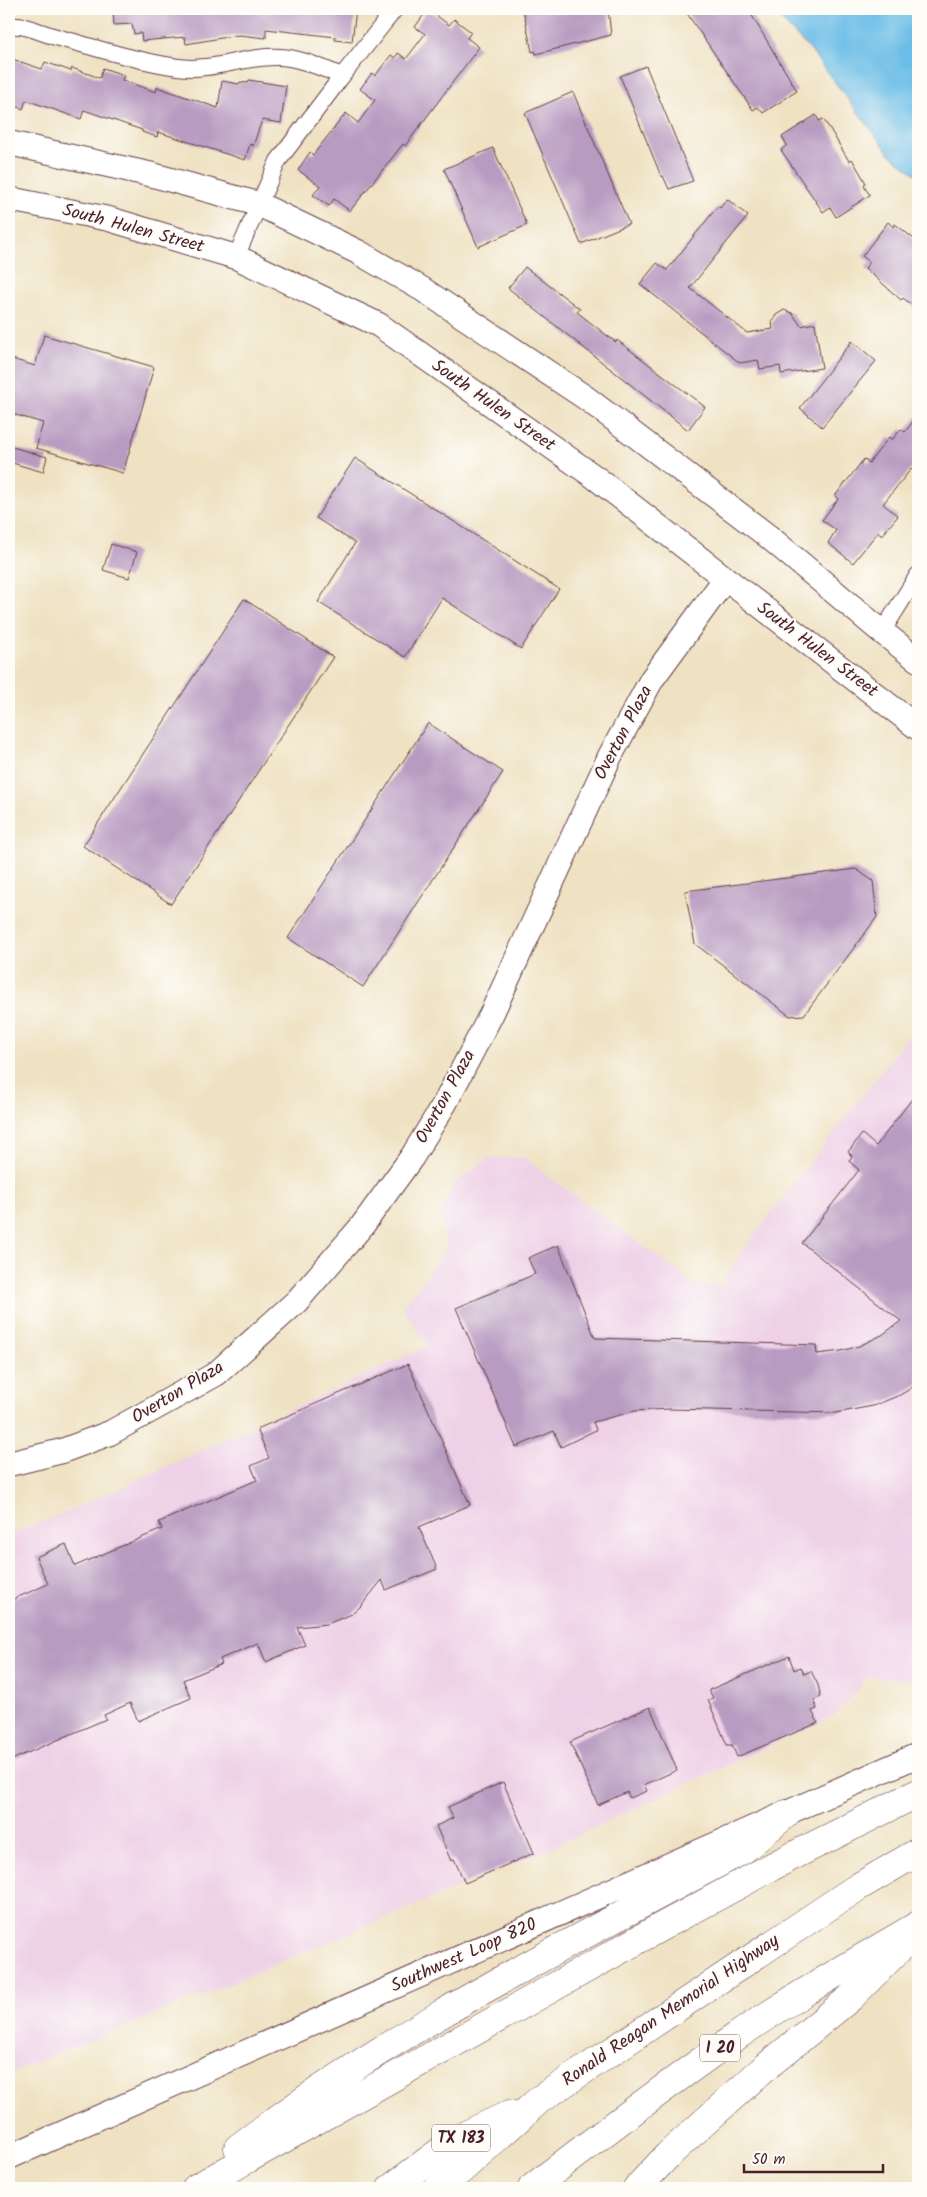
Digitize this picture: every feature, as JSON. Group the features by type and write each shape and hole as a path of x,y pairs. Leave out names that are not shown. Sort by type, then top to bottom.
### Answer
{"highway":[{"path":"196,2188 659,1928 792,1856 918,1793"},
{"path":"188,2188 265,2128 410,2032 743,1850 786,1814"},
{"name":"Ronald Reagan Memorial Highway","path":"437,2188 461,2170 538,2100 850,1892 918,1852"},
{"name":"I 20","path":"532,2188 619,2121 735,2038 816,1985 918,1925"},
{"path":"637,2188 668,2155 761,2071 850,1998 918,1930"},
{"name":"TX 183","path":"391,2188 457,2139 538,2100"}],"main road":[{"path":"9,144 153,175 258,204 358,252 422,289 586,398 769,537 918,660"},
{"name":"South Hulen Street","path":"9,199 109,219 236,256 378,325 596,478 918,728"},
{"name":"Overton Plaza","path":"9,1464 62,1451 110,1433 216,1374 297,1301 362,1226 412,1157 450,1094 492,1015 610,756 652,679 725,579"},
{"name":"Southwest Loop 820","path":"9,2157 918,1755"}],"street":[{"path":"236,256 278,161 395,10"},
{"path":"9,26 32,28 54,36 180,68 219,67 249,60 280,57 313,64 342,76"},
{"path":"882,632 918,576"}],"shaded area":[{"path":"918,1024 918,1680 868,1677 835,1715 546,1850 203,1995 9,2073 9,1535 86,1504 428,1346 403,1307 447,1247 440,1214 454,1184 488,1158 523,1157 697,1286 722,1284 738,1256"}],"water":[{"path":"771,9 918,9 918,176 890,154 811,51"}],"building":[{"path":"113,9 356,9 352,42 335,40 336,37 266,29 266,38 239,35 186,44 185,37 142,41 141,33 134,34 132,24 114,25"},
{"path":"428,9 449,25 454,19 471,32 467,38 479,47 405,146 403,144 350,211 334,199 329,206 313,195 320,186 298,170 310,152 313,155 346,113 358,123 375,100 360,89 372,73 375,76 391,55 395,58 398,53 406,59 425,34 415,27"},
{"path":"523,9 608,9 611,35 536,54 535,51 532,52"},
{"path":"684,9 748,9 797,91 763,113 758,107 753,110"},
{"path":"9,58 42,69 45,62 71,71 72,68 100,78 103,68 124,75 122,80 156,92 157,87 218,108 222,81 239,84 240,82 248,83 249,80 286,86 281,123 262,120 253,146 250,144 245,160 158,132 157,137 84,110 81,119 26,100 23,109 9,104"},
{"path":"646,66 693,181 669,189 663,176 661,176 620,76"},
{"path":"573,92 629,224 581,244 525,113"},
{"path":"816,115 819,121 823,119 849,161 852,159 866,183 864,184 865,188 870,195 836,217 830,207 823,212 781,150 787,145 782,137"},
{"path":"493,148 527,225 478,247 444,169"},
{"path":"727,199 748,216 690,288 747,333 773,329 772,322 776,315 784,310 792,313 801,326 815,323 822,368 781,374 780,366 760,369 758,360 740,363 640,284 657,263 667,270 718,206 720,208"},
{"path":"888,222 893,227 895,224 918,242 918,310 903,298 901,300 865,268 870,262 862,256"},
{"path":"525,267 580,309 577,312 605,334 616,342 617,340 705,407 688,430 508,288"},
{"path":"44,335 154,367 123,473 36,448 43,423 9,413 9,358 35,366"},
{"path":"852,341 876,361 822,427 800,408"},
{"path":"918,415 918,475 911,469 883,504 898,516 882,535 878,532 853,563 828,543 836,530 822,520 838,499 835,496 864,459 869,463 889,437 892,440 901,429 905,432"},
{"path":"9,446 47,457 43,472 9,462"},
{"path":"355,458 559,589 521,649 442,598 405,657 318,602 355,543 316,518"},
{"path":"111,544 137,552 129,578 103,570"},
{"path":"244,599 333,657 171,904 83,846"},
{"path":"428,723 503,772 363,987 288,938"},
{"path":"856,869 873,881 877,917 804,1015 790,1016 695,944 685,891"},
{"path":"918,1091 918,1384 900,1395 873,1406 836,1413 669,1409 635,1411 593,1422 596,1430 561,1447 554,1431 516,1447 456,1308 535,1274 528,1258 558,1245 595,1338 816,1345 817,1354 841,1351 859,1346 882,1335 901,1321 802,1243 859,1170 849,1161 852,1156 848,1152 862,1134 876,1146"},
{"path":"408,1364 470,1505 419,1527 437,1569 386,1590 382,1580 352,1614 327,1624 297,1627 305,1645 266,1662 258,1643 220,1659 222,1664 183,1680 191,1698 138,1721 130,1703 104,1715 106,1719 9,1761 9,1601 48,1584 36,1557 66,1544 75,1566 162,1529 159,1522 257,1480 251,1466 269,1458 257,1429"},
{"path":"789,1656 794,1670 801,1667 804,1674 811,1671 818,1685 821,1697 814,1700 817,1709 812,1711 818,1723 737,1757 732,1745 727,1745 708,1700 713,1698 709,1690"},
{"path":"650,1707 677,1770 644,1785 647,1791 630,1798 627,1792 598,1805 570,1742"},
{"path":"503,1782 534,1853 465,1883 454,1859 451,1861 436,1826 453,1818 448,1807"}]}
